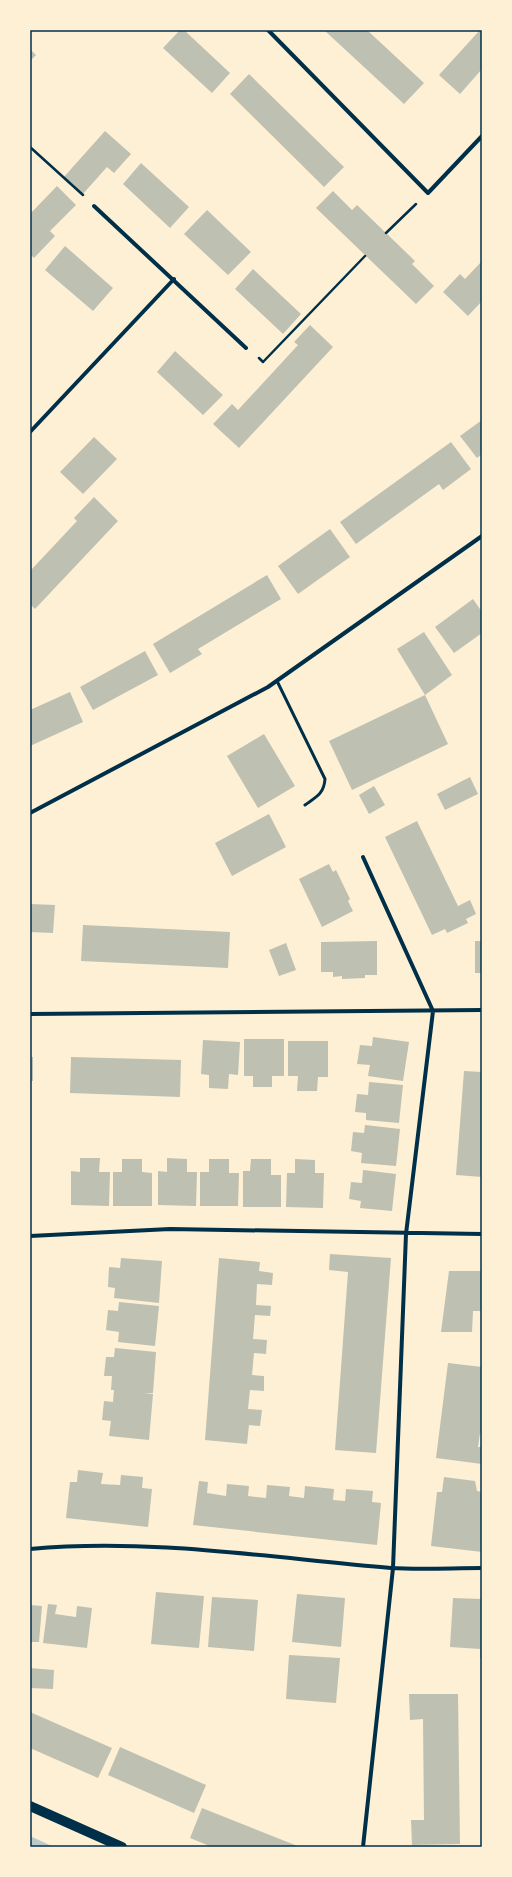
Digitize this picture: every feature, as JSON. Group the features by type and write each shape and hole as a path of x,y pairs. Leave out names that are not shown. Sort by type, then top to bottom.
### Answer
{"main road":[{"path":"30,1806 122,1847"}],"street":[{"path":"268,30 428,193 482,136"},
{"path":"94,206 174,279 246,348"},
{"path":"30,432 174,279"},
{"path":"30,812 268,687 482,536"},
{"path":"363,857 433,1011 406,1234 394,1568 363,1847"},
{"path":"30,1014 482,1010"},
{"path":"30,1236 170,1229 406,1234 482,1234"},
{"path":"30,1549 69,1545 156,1546 394,1568 482,1568"}],"lane":[{"path":"277,681 325,779 324,788 321,794 305,805"}],"path":[{"path":"30,147 94,206"},
{"path":"386,233 401,217 428,193"},
{"path":"246,348 263,362 365,256"}],"shaded area":[{"path":"30,1836 54,1847 30,1847"}],"building":[{"path":"180,30 184,30 230,73 212,93 163,48"},
{"path":"324,30 367,30 424,83 404,104"},
{"path":"480,30 482,30 482,69 460,94 439,75"},
{"path":"30,49 36,55 30,61"},
{"path":"249,74 344,167 324,187 230,94"},
{"path":"105,131 131,154 114,173 107,167 82,195 63,178"},
{"path":"141,163 189,207 170,228 123,184"},
{"path":"57,186 76,205 50,231 55,236 34,258 30,254 30,214"},
{"path":"333,191 352,210 357,205 415,261 412,264 434,286 416,304 316,208"},
{"path":"207,210 251,252 228,275 184,234"},
{"path":"65,246 113,288 93,311 45,270"},
{"path":"482,261 482,301 468,316 443,292 460,274 465,279"},
{"path":"253,269 301,314 283,334 235,289"},
{"path":"310,325 333,347 239,448 213,424 232,404 238,410 298,345 294,342"},
{"path":"175,351 223,395 203,415 157,372"},
{"path":"482,420 482,454 477,458 460,436"},
{"path":"94,437 117,459 83,494 60,472"},
{"path":"451,442 471,469 443,490 439,484 356,544 340,522"},
{"path":"94,497 118,521 35,609 30,604 30,569 32,569 77,521 74,518"},
{"path":"330,529 350,557 298,594 278,566"},
{"path":"267,575 281,599 198,649 202,654 170,673 153,644"},
{"path":"473,599 482,612 482,633 454,653 435,627"},
{"path":"424,632 452,675 425,695 397,649"},
{"path":"145,651 158,675 93,710 80,687"},
{"path":"70,692 83,722 30,746 30,710"},
{"path":"425,695 448,744 352,790 329,741"},
{"path":"264,734 295,786 258,808 227,756"},
{"path":"470,777 478,794 445,810 437,794"},
{"path":"374,786 385,805 369,814 359,795"},
{"path":"269,814 286,847 232,876 215,843"},
{"path":"417,821 458,906 470,900 476,914 466,919 468,923 447,933 445,929 432,935 385,837"},
{"path":"329,864 333,872 336,870 350,899 348,901 353,911 322,927 299,879"},
{"path":"30,904 55,905 53,933 30,932"},
{"path":"83,925 230,932 228,968 81,961"},
{"path":"377,941 377,975 365,975 365,978 342,979 342,976 333,977 333,972 321,972 321,942"},
{"path":"475,941 482,941 482,973 475,973"},
{"path":"286,943 296,970 279,976 269,950"},
{"path":"373,1037 409,1042 403,1081 368,1076 370,1065 357,1064 360,1045 372,1046"},
{"path":"244,1039 284,1039 284,1076 272,1076 272,1087 253,1087 253,1076 244,1076"},
{"path":"203,1040 240,1042 238,1075 229,1074 228,1089 209,1088 209,1075 201,1074"},
{"path":"288,1041 328,1041 328,1077 318,1077 317,1091 297,1091 298,1076 288,1076"},
{"path":"30,1057 33,1057 33,1081 30,1081"},
{"path":"71,1057 181,1060 180,1097 70,1093"},
{"path":"464,1071 482,1072 482,1177 456,1175"},
{"path":"369,1082 403,1085 399,1123 366,1120 366,1113 355,1112 357,1094 368,1095"},
{"path":"365,1125 400,1129 396,1166 361,1163 362,1153 351,1151 353,1132 364,1133"},
{"path":"80,1158 100,1158 99,1172 110,1172 109,1206 71,1205 71,1171 80,1172"},
{"path":"167,1158 187,1159 187,1172 197,1172 196,1206 158,1205 158,1171 167,1172"},
{"path":"122,1159 142,1159 142,1172 152,1173 152,1206 113,1206 113,1172 122,1172"},
{"path":"209,1159 229,1159 229,1173 239,1173 238,1206 200,1206 200,1172 209,1172"},
{"path":"251,1159 271,1159 271,1175 281,1175 281,1207 243,1207 243,1171 250,1171"},
{"path":"295,1159 315,1160 315,1173 324,1173 323,1208 286,1207 287,1173 295,1173"},
{"path":"363,1170 396,1174 392,1211 360,1208 361,1201 349,1199 351,1182 362,1183"},
{"path":"330,1254 391,1258 376,1453 335,1450 348,1272 329,1270"},
{"path":"121,1258 162,1261 159,1303 114,1298 115,1288 108,1287 109,1267 120,1268"},
{"path":"219,1258 260,1262 259,1271 273,1273 272,1285 257,1284 256,1305 271,1306 270,1316 255,1315 253,1339 267,1340 266,1354 254,1353 252,1375 264,1376 264,1391 250,1390 248,1409 262,1410 260,1426 249,1425 247,1444 205,1440"},
{"path":"449,1271 482,1271 482,1311 473,1311 472,1332 441,1332"},
{"path":"119,1302 159,1306 155,1346 118,1342 119,1332 106,1330 108,1310 118,1311"},
{"path":"115,1348 156,1352 153,1393 144,1393 153,1394 149,1440 109,1436 111,1421 102,1420 104,1401 113,1402 114,1390 111,1390 112,1376 104,1376 106,1357 114,1357"},
{"path":"448,1363 482,1367 482,1433 480,1433 478,1447 482,1447 482,1464 436,1458"},
{"path":"78,1470 103,1473 101,1484 120,1485 121,1475 143,1477 142,1488 152,1489 148,1527 66,1518 70,1482 77,1482"},
{"path":"444,1477 475,1481 477,1491 482,1492 482,1552 431,1546 437,1492 442,1492"},
{"path":"199,1481 208,1482 207,1493 226,1496 227,1484 249,1486 248,1496 266,1498 267,1485 290,1487 289,1496 304,1498 305,1486 334,1489 333,1500 345,1501 346,1489 373,1491 372,1502 381,1503 377,1545 193,1525"},
{"path":"156,1592 204,1596 199,1648 151,1644"},
{"path":"297,1594 345,1598 341,1647 292,1642"},
{"path":"212,1597 258,1600 254,1651 208,1647"},
{"path":"453,1598 482,1599 482,1658 480,1658 480,1649 450,1647"},
{"path":"48,1604 57,1605 55,1614 76,1617 77,1606 92,1608 87,1648 43,1643"},
{"path":"30,1605 42,1606 39,1642 30,1642"},
{"path":"289,1655 340,1658 336,1703 286,1699"},
{"path":"30,1668 54,1670 53,1689 30,1688"},
{"path":"409,1694 458,1694 460,1844 412,1845 411,1820 424,1820 423,1719 410,1720"},
{"path":"30,1712 112,1748 98,1778 30,1748"},
{"path":"120,1747 206,1785 194,1813 108,1775"},
{"path":"202,1808 300,1847 212,1847 190,1838"}]}
